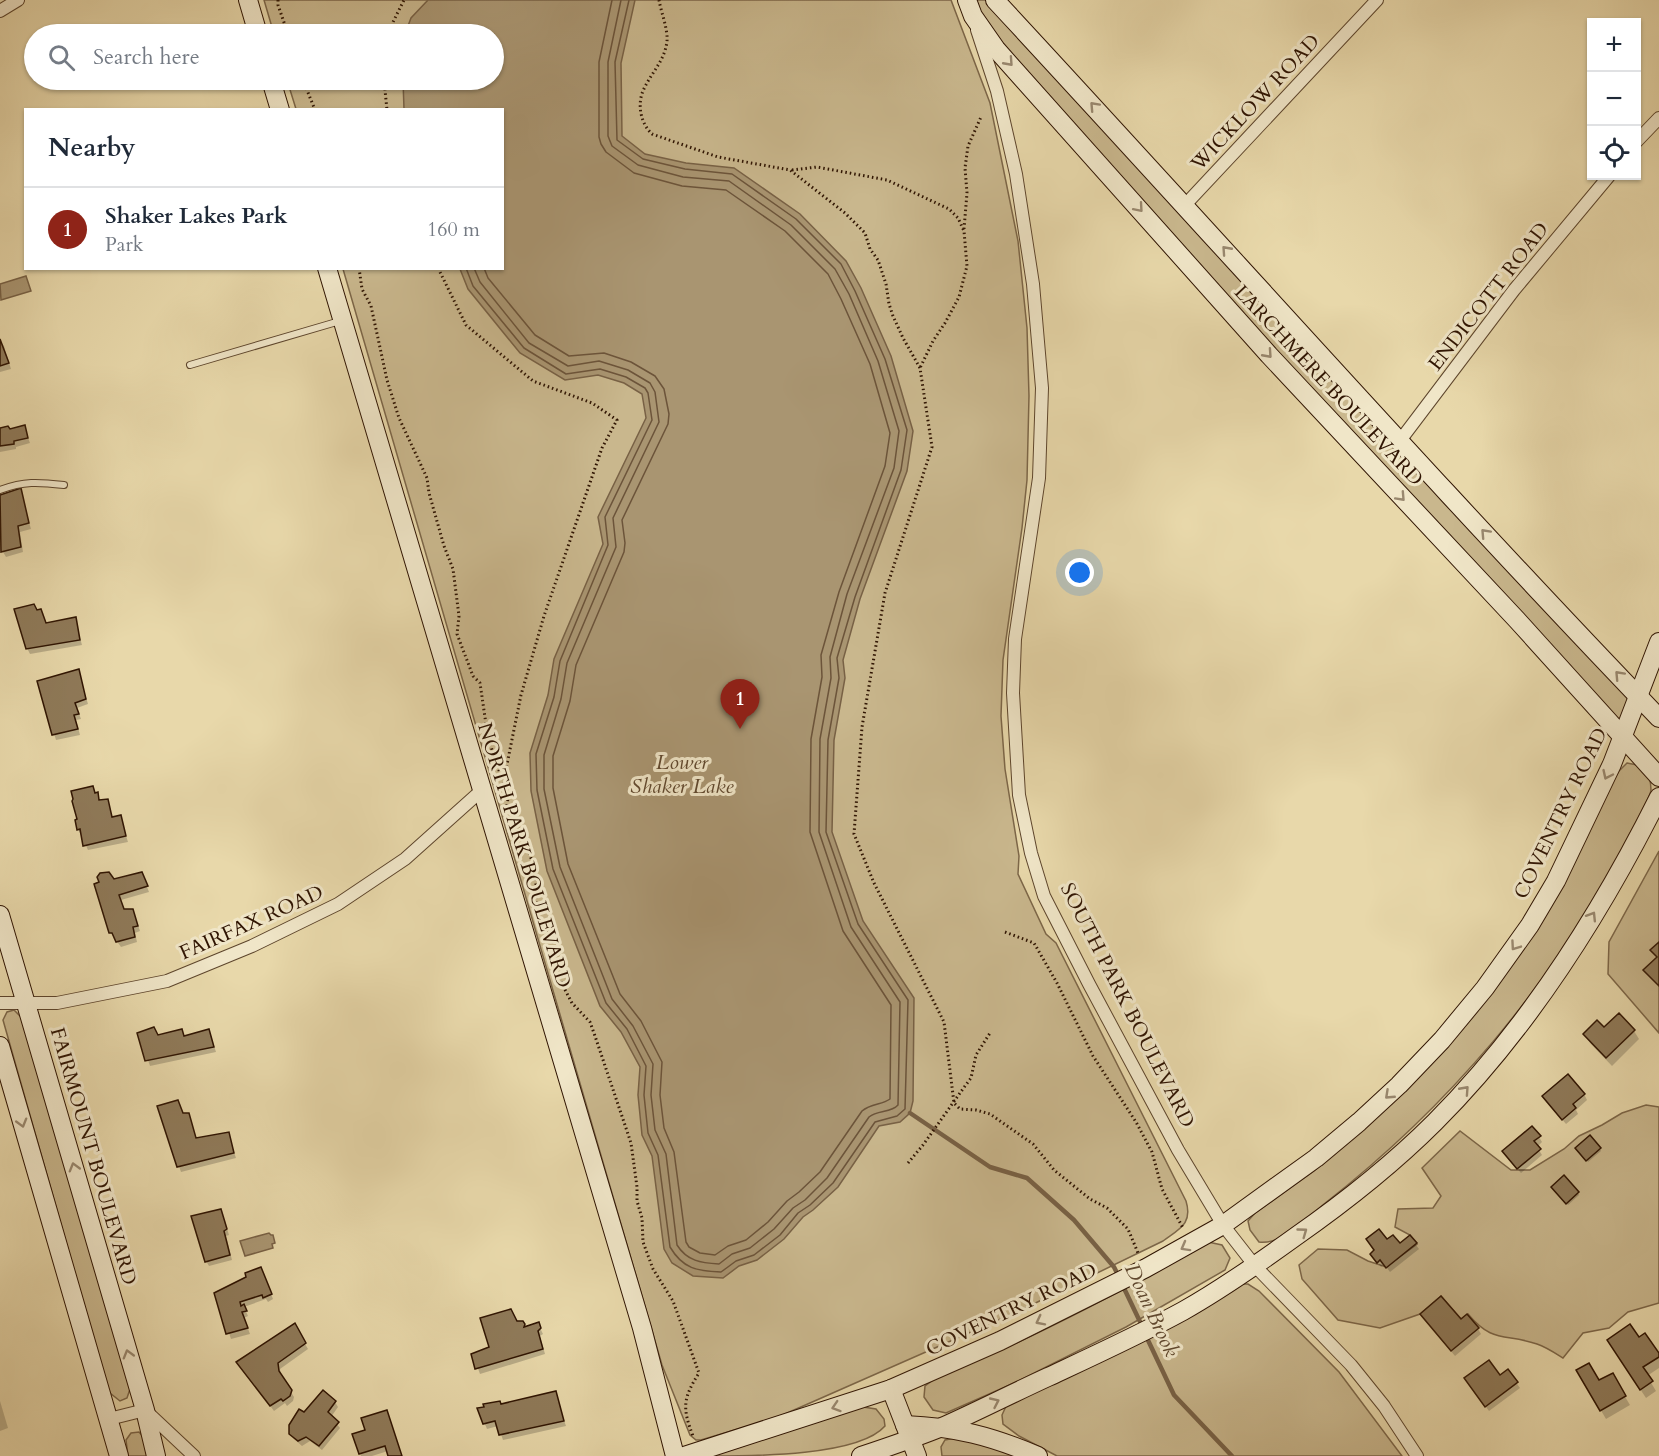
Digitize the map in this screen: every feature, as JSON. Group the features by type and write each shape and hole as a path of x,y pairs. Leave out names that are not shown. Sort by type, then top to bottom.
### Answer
{"main road":[{"path":"248,0 255,24"},
{"name":"LARCHMERE BOULEVARD","path":"995,0 1185,205 1399,442 1659,718"},
{"name":"LARCHMERE BOULEVARD","path":"970,8 996,49 1269,356 1517,620 1659,777"},
{"path":"1054,112 1077,88"},
{"path":"274,90 279,108"},
{"name":"NORTH PARK BOULEVARD","path":"328,270 642,1328 675,1456"},
{"name":"COVENTRY ROAD","path":"690,1449 891,1389 1000,1341 1093,1295 1143,1261 1223,1225 1316,1158 1399,1085 1465,1012 1530,925 1556,881 1623,736 1659,642"},
{"path":"861,1456 942,1427 1110,1348 1182,1311 1255,1266 1353,1196 1381,1173 1436,1121 1496,1054 1527,1013 1569,954 1614,880 1659,796"},
{"name":"FAIRMOUNT BOULEVARD","path":"0,915 145,1410 156,1456"},
{"path":"0,1047 119,1456"},
{"path":"891,1389 911,1440"},
{"path":"942,1427 1000,1440 1038,1456"}],"street":[{"path":"0,10 18,0"},
{"name":"WICKLOW ROAD","path":"1185,205 1377,0"},
{"name":"SOUTH PARK BOULEVARD","path":"970,8 997,91 1016,174 1033,284 1042,388 1039,478 1015,639 1013,693 1019,795 1030,853 1044,896 1094,994 1178,1150 1223,1225 1255,1266 1351,1365 1384,1406 1418,1456"},
{"path":"1641,137 1659,118"},
{"name":"ENDICOTT ROAD","path":"1399,442 1514,290 1605,180"},
{"name":"FAIRFAX ROAD","path":"0,1003 57,1004 167,981 252,946 338,904 405,859 482,790"},
{"path":"109,1419 145,1410 194,1456"}],"lane":[{"path":"190,365 343,320"},
{"path":"0,490 15,484 33,481 64,485"}],"path":[{"path":"278,0 285,24"},
{"path":"392,24 404,0"},
{"path":"659,0 667,40 659,65 642,93 641,115 645,127 652,134 718,157 790,170 817,167 887,180 949,209 958,218 964,231"},
{"path":"307,90 314,108"},
{"path":"385,90 387,108"},
{"path":"921,368 933,341 959,297 967,266 964,231 967,193 965,168 968,146 981,117"},
{"path":"790,170 845,213 865,233 870,249 878,260 893,316 921,368 933,447 885,593 862,726 854,834 874,883 944,1022 954,1103 960,1109 990,1114 1033,1144 1054,1170 1090,1199 1107,1208 1128,1229 1143,1261"},
{"path":"359,270 362,289 371,306 387,380 399,418 427,478 444,546 453,568 459,616 457,634 473,676 480,683 488,738 504,781 508,797 507,806 525,841 536,875 536,911 552,937 562,984 572,1002 590,1022 631,1143 645,1250 653,1269 673,1301 699,1373 689,1388 685,1404 690,1449"},
{"path":"439,270 466,325 533,381 592,402 616,420 602,448 544,616 521,695 504,781"},
{"path":"1005,932 1034,943 1057,983 1093,1056 1136,1122 1152,1152 1162,1189 1183,1228"},
{"path":"908,1163 945,1116 971,1077 976,1055 990,1033"}],"shaded area":[{"path":"264,0 951,0 990,103 1018,241 1027,328 1029,396 1027,480 1003,660 1001,716 1005,769 1019,856 1018,874 1046,934 1056,943 1186,1201 1188,1215 1186,1221 1174,1233 1163,1241 1019,1311 778,1417 701,1440 696,1440 690,1435 662,1365 343,270 504,270 504,108 296,108 290,90 504,90 504,24 271,24"},
{"path":"967,0 995,0 1637,695 1623,736 1052,111"},
{"path":"1627,763 1637,765 1649,776 1650,795 1595,898 1564,948 1530,996 1454,1086 1369,1167 1286,1235 1268,1242 1259,1242 1250,1230 1248,1221 1255,1213 1314,1171 1358,1132 1460,1031 1619,771"},
{"path":"1659,851 1659,1033 1608,974 1609,942"},
{"path":"14,1010 21,1017 131,1386 127,1398 120,1401 110,1393 104,1376 3,1020 7,1012"},
{"path":"1646,1105 1659,1107 1659,1303 1628,1312 1609,1328 1583,1333 1563,1358 1537,1344 1492,1334 1468,1314 1461,1319 1441,1296 1420,1314 1380,1328 1338,1320 1302,1279 1299,1265 1318,1249 1347,1250 1386,1267 1417,1244 1410,1235 1395,1227 1398,1209 1433,1208 1441,1196 1422,1168 1460,1131 1511,1170 1530,1170 1564,1149 1579,1136 1622,1113"},
{"path":"1208,1242 1222,1245 1230,1258 1225,1270 1126,1327 1012,1384 946,1413 933,1410 924,1397 925,1386 934,1379 1062,1321"},
{"path":"1238,1284 1248,1284 1259,1291 1339,1372 1402,1456 1057,1456 1019,1436 1003,1424 1002,1415 1007,1404"},
{"path":"863,1407 876,1409 884,1419 885,1426 872,1436 853,1443 805,1452 711,1456"},
{"path":"139,1432 145,1439 148,1456 128,1456 126,1440 131,1433"},
{"path":"955,1438 992,1446 1019,1456 942,1456 941,1447 945,1440"}],"water":[{"name":"Lower Shaker Lake","path":"428,0 635,0 621,63 622,136 645,154 686,163 734,168 800,214 846,261 861,288 891,356 913,431 907,471 860,599 843,660 845,678 834,740 832,832 863,921 914,998 913,1101 910,1113 900,1122 879,1126 838,1187 803,1217 784,1239 757,1260 739,1266 723,1278 693,1276 672,1263 664,1249 652,1156 642,1135 638,1095 640,1067 621,1032 600,1006 547,871 531,791 530,753 548,695 554,659 603,544 598,517 646,418 642,394 624,383 598,375 565,380 520,353 468,289 460,270 504,270 504,108 404,108 403,90 504,90 504,24 409,24 411,18"},
{"path":"26,276 31,291 1,300 0,284"},
{"path":"269,1233 273,1235 275,1243 272,1244 273,1248 245,1256 240,1241"}],"building":[{"path":"0,339 9,363 0,366"},
{"path":"25,425 28,438 14,441 14,444 0,446 0,428 8,426 10,429"},
{"path":"21,488 29,523 18,526 21,547 1,552 0,495"},
{"path":"34,604 37,610 41,609 46,623 76,617 80,640 26,649 14,609"},
{"path":"79,669 86,699 75,703 79,714 74,715 78,729 52,735 37,681"},
{"path":"93,786 95,793 98,792 99,800 108,799 112,817 121,815 126,836 83,846 80,829 77,830 71,791"},
{"path":"109,872 114,879 142,872 148,886 119,895 124,909 133,909 138,926 133,927 135,937 116,942 112,933 109,933 94,884 99,882 97,877 100,873"},
{"path":"1659,942 1659,986 1643,970 1657,957 1650,950"},
{"path":"1619,1013 1635,1030 1606,1058 1583,1034 1597,1020 1604,1027"},
{"path":"154,1027 158,1035 182,1029 184,1036 209,1029 214,1047 145,1061 137,1033"},
{"path":"1568,1074 1585,1094 1573,1104 1576,1108 1562,1120 1542,1096"},
{"path":"178,1100 183,1113 189,1113 196,1138 229,1132 234,1153 177,1167 157,1106"},
{"path":"1532,1126 1541,1136 1534,1141 1541,1149 1517,1169 1502,1151"},
{"path":"1590,1135 1601,1148 1586,1161 1575,1148"},
{"path":"1564,1175 1579,1192 1566,1204 1551,1187"},
{"path":"221,1209 227,1229 224,1231 230,1255 205,1262 191,1216"},
{"path":"1379,1229 1387,1239 1393,1235 1400,1243 1410,1235 1417,1243 1386,1268 1380,1260 1377,1263 1370,1254 1374,1250 1366,1239"},
{"path":"261,1267 272,1294 240,1302 241,1306 244,1304 247,1311 242,1312 248,1328 226,1334 214,1293 246,1277 245,1273"},
{"path":"1441,1296 1461,1319 1467,1314 1479,1328 1451,1351 1420,1314"},
{"path":"511,1309 517,1321 523,1321 524,1327 539,1322 541,1328 538,1331 543,1349 475,1369 471,1354 489,1347 480,1318"},
{"path":"295,1323 306,1343 278,1363 279,1371 292,1390 290,1396 270,1406 236,1362"},
{"path":"1630,1324 1639,1337 1645,1333 1659,1353 1659,1357 1643,1367 1653,1381 1640,1390 1607,1340"},
{"path":"1489,1360 1500,1375 1508,1369 1518,1382 1485,1407 1464,1378"},
{"path":"1589,1363 1599,1380 1613,1373 1626,1396 1600,1411 1576,1370"},
{"path":"323,1390 336,1401 328,1412 339,1422 319,1446 306,1437 298,1441 289,1434 289,1425 299,1409 304,1412"},
{"path":"556,1391 564,1421 499,1435 495,1421 483,1424 477,1408 484,1407 483,1404 500,1401 501,1404"},
{"path":"387,1410 402,1456 388,1456 385,1446 359,1454 352,1434 365,1430 361,1418"}],"waterway":[{"name":"Doan Brook","path":"910,1113 990,1167 1027,1178 1074,1220 1114,1267 1119,1277"},
{"name":"Doan Brook","path":"1122,1284 1143,1328"},
{"name":"Doan Brook","path":"1146,1336 1174,1395 1232,1456"}],"place":[{"name":"Shaker Lakes Park","path":"740,729"}]}
